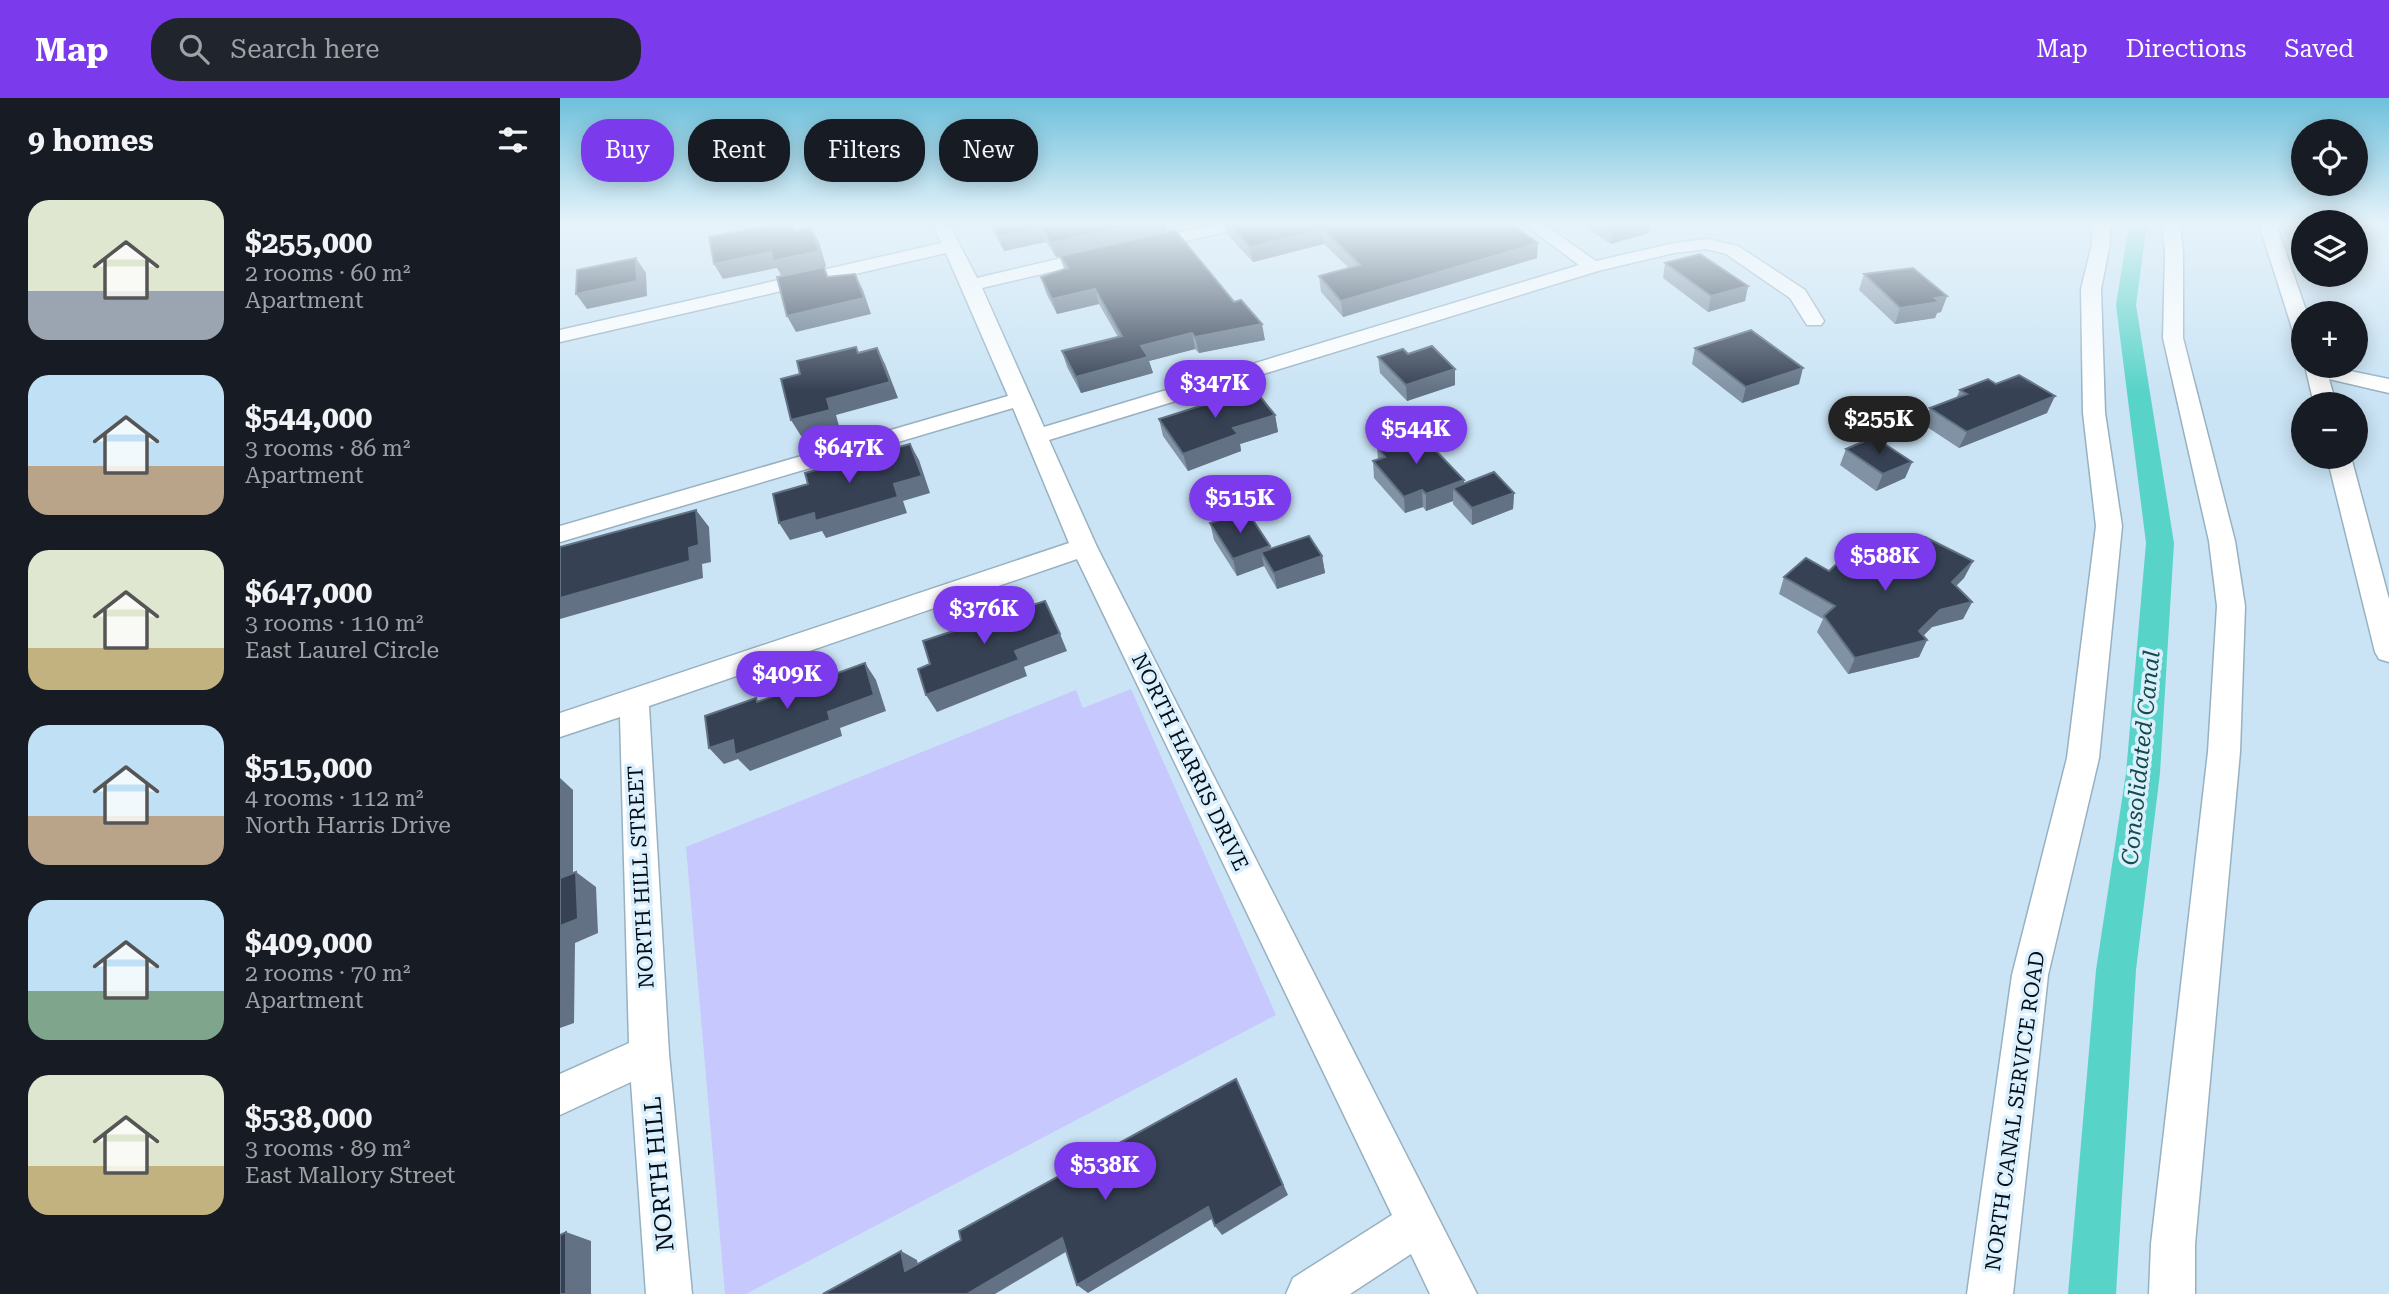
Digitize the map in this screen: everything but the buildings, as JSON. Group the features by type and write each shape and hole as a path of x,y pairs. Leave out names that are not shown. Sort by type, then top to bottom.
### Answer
{"street":[{"path":"560,336 805,280"},
{"name":"NORTH HARRIS DRIVE","path":"969,280 1084,547 1454,1294"},
{"path":"971,285 994,280"},
{"path":"1037,436 1551,280"},
{"path":"1777,280 1798,294 1814,321"},
{"name":"NORTH CANAL SERVICE ROAD","path":"1990,1294 2030,975 2083,758 2109,526 2094,413 2091,289 2093,280"},
{"path":"2172,1294 2173,1244 2224,752 2231,606 2222,541 2173,338 2173,280"},
{"path":"2286,280 2293,301"},
{"path":"2357,378 2389,386"},
{"path":"560,534 1021,399"},
{"path":"2342,469 2389,652"},
{"path":"560,725 1084,547"},
{"name":"NORTH HILL STREET","path":"634,700 649,1054"},
{"path":"560,1095 649,1054"},
{"name":"NORTH HILL","path":"649,1054 669,1294"},
{"path":"1309,1294 1418,1224"}],"shaded area":[{"path":"1131,689 1276,1015 746,1294 725,1294 686,847 1076,690 1083,708"}],"waterway":[{"name":"Consolidated Canal","path":"2092,1294 2116,970 2143,773 2160,543 2126,305 2130,280"}]}
